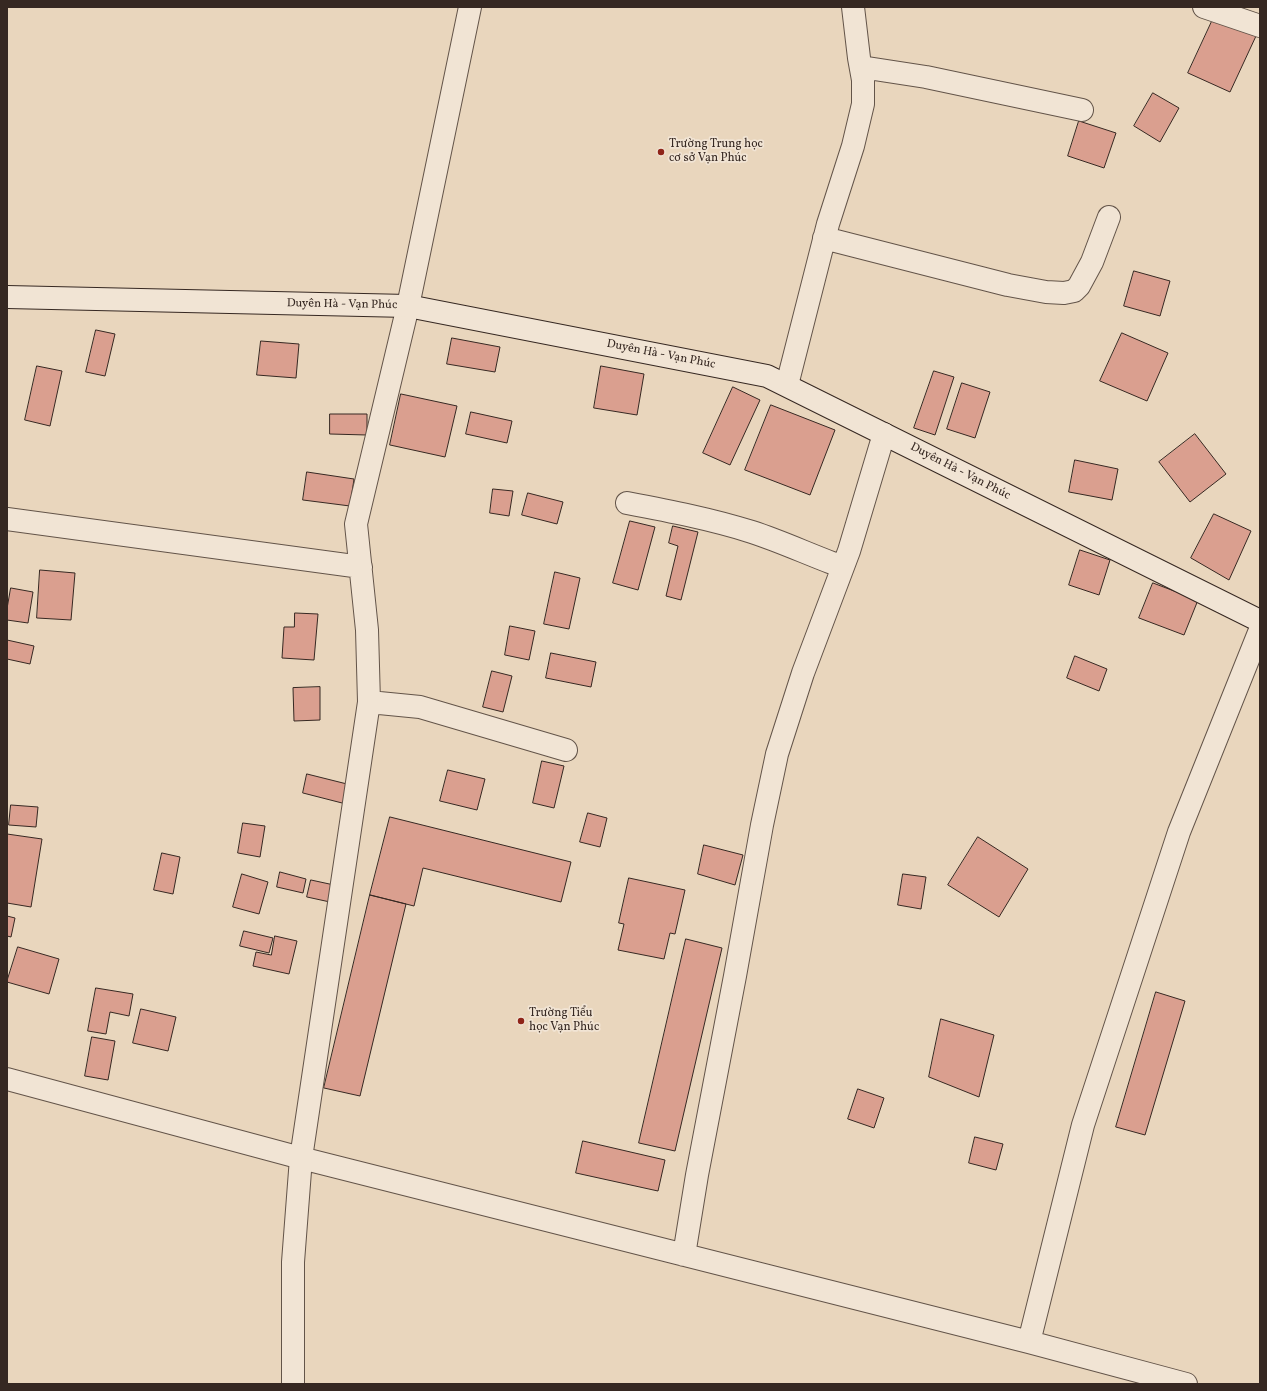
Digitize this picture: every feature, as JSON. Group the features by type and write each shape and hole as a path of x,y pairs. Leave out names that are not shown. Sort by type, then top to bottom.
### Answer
{"street":[{"path":"293,1384 293,1262 301,1158 369,702 367,630 356,524 408,306 470,7"},
{"path":"787,385 824,238 853,146 863,104 863,80 860,67 853,7"},
{"path":"1204,7 1260,26"},
{"path":"860,67 926,77 1082,110"},
{"path":"824,238 1008,285 1046,292 1064,293 1074,291 1079,286 1092,262 1109,217"},
{"name":"Duyên Hà - Vạn Phúc","path":"7,297 408,306 767,376 1260,621"},
{"path":"684,1255 697,1175 762,824 777,754 803,673 849,550 884,434"},
{"path":"627,503 678,512 730,525 753,532 843,567"},
{"path":"7,520 361,567"},
{"path":"1029,1342 1083,1125 1179,832 1260,630"},
{"path":"369,702 420,707 566,750"},
{"path":"7,1079 301,1158 1029,1342 1186,1384"}],"building":[{"path":"1214,17 1256,36 1230,92 1188,73"},
{"path":"1153,93 1179,108 1160,142 1134,126"},
{"path":"1079,121 1116,133 1104,168 1068,156"},
{"path":"1134,271 1170,281 1160,316 1124,306"},
{"path":"96,330 115,334 105,376 86,372"},
{"path":"1122,333 1168,353 1147,401 1100,381"},
{"path":"452,338 500,347 495,372 447,364"},
{"path":"261,341 299,344 296,378 257,375"},
{"path":"37,366 62,371 50,426 25,420"},
{"path":"601,366 644,374 637,415 594,408"},
{"path":"934,371 954,377 935,435 914,428"},
{"path":"962,383 990,392 975,438 947,429"},
{"path":"733,387 760,400 730,465 703,453"},
{"path":"401,394 457,406 445,457 390,445"},
{"path":"771,405 835,430 810,495 745,470"},
{"path":"471,412 512,421 507,443 466,434"},
{"path":"330,414 367,414 367,435 330,434"},
{"path":"1195,434 1226,474 1190,502 1159,462"},
{"path":"1075,460 1118,469 1112,500 1069,492"},
{"path":"307,472 354,479 350,506 303,500"},
{"path":"493,489 513,491 509,516 490,513"},
{"path":"528,493 563,502 557,524 522,515"},
{"path":"1214,514 1251,531 1229,580 1191,558"},
{"path":"630,521 655,527 638,590 613,583"},
{"path":"673,526 698,532 681,600 666,596 678,546 669,543"},
{"path":"1080,550 1110,560 1099,595 1069,585"},
{"path":"40,570 75,573 71,620 37,618"},
{"path":"555,572 580,578 569,629 544,624"},
{"path":"1153,583 1198,600 1184,635 1139,618"},
{"path":"11,588 33,592 28,623 7,620 7,609"},
{"path":"295,613 318,614 314,660 282,658 284,627 294,627"},
{"path":"510,626 535,631 529,660 505,655"},
{"path":"7,640 34,646 30,664 7,659"},
{"path":"551,653 596,662 591,687 546,678"},
{"path":"1075,656 1107,669 1099,691 1067,678"},
{"path":"492,671 512,676 503,712 483,707"},
{"path":"320,687 320,720 294,721 293,688"},
{"path":"542,761 564,766 554,808 533,803"},
{"path":"448,770 485,779 477,810 440,801"},
{"path":"307,774 351,785 346,804 303,793"},
{"path":"11,805 38,807 36,827 9,825"},
{"path":"588,813 607,818 600,847 580,842"},
{"path":"390,817 571,862 561,902 423,868 414,906 370,895"},
{"path":"243,823 265,826 260,857 238,853"},
{"path":"7,834 42,839 31,907 7,903"},
{"path":"978,837 1028,869 999,917 948,885"},
{"path":"704,845 743,855 735,885 698,874"},
{"path":"162,853 180,857 173,894 154,890"},
{"path":"280,872 306,879 303,893 277,887"},
{"path":"242,874 268,882 259,914 233,907"},
{"path":"903,874 926,877 921,909 898,905"},
{"path":"629,878 685,890 675,934 670,933 664,959 618,950 624,924 619,923"},
{"path":"311,880 334,885 330,902 307,897"},
{"path":"370,895 406,904 360,1096 324,1088"},
{"path":"7,916 15,918 11,937 7,936"},
{"path":"244,931 273,938 269,953 240,946"},
{"path":"275,936 297,941 289,974 253,966 256,952 271,955"},
{"path":"686,939 722,948 675,1151 639,1143"},
{"path":"18,947 59,959 49,994 7,982"},
{"path":"96,988 133,994 129,1016 110,1012 106,1034 88,1031"},
{"path":"1156,992 1185,1001 1145,1135 1116,1127"},
{"path":"141,1009 176,1017 168,1051 133,1043"},
{"path":"941,1019 994,1035 979,1097 929,1077"},
{"path":"92,1037 115,1041 108,1080 85,1076"},
{"path":"858,1089 884,1098 874,1128 848,1119"},
{"path":"975,1137 1003,1144 996,1170 969,1163"},
{"path":"583,1141 665,1160 658,1191 576,1173"}],"place":[{"name":"Trường Trung học cơ sở Vạn Phúc","path":"661,152"},
{"name":"Trường Tiểu học Vạn Phúc","path":"521,1021"}]}
